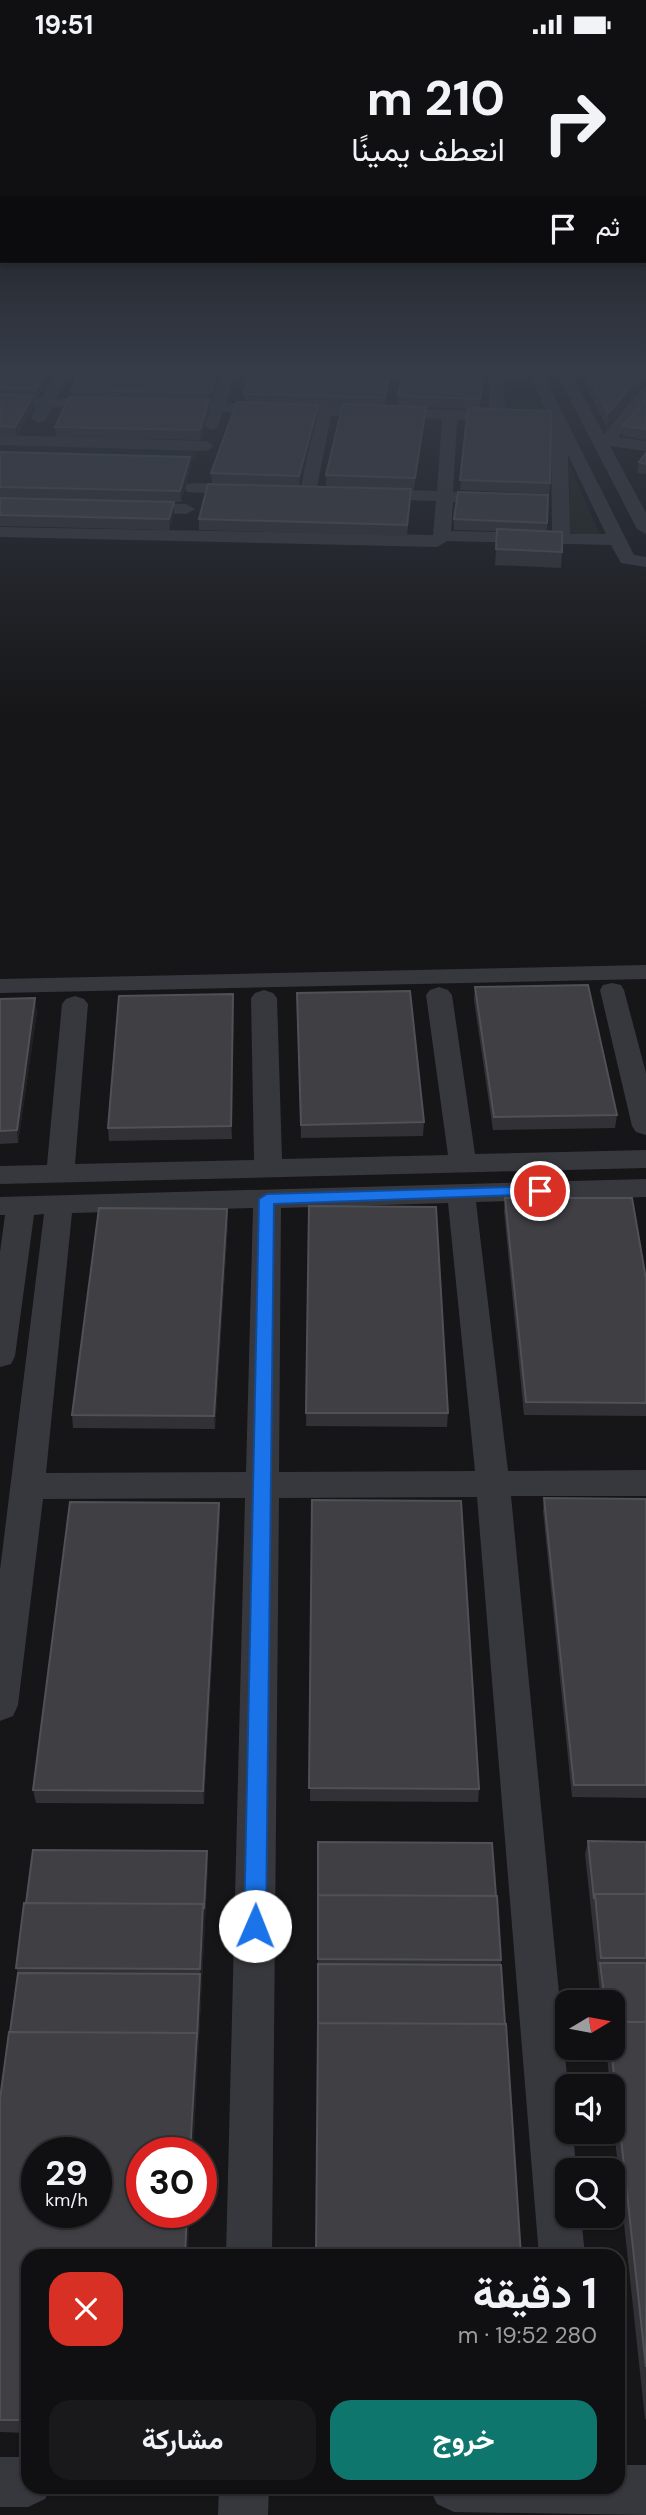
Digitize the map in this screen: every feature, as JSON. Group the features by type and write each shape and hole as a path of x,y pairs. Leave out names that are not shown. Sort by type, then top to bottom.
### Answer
{"street":[{"path":"179,535 193,487"},
{"path":"244,487 257,490"},
{"path":"308,492 309,487"},
{"path":"0,532 439,542 442,536 444,487"},
{"path":"555,487 554,500 561,539"},
{"path":"592,487 627,559 646,562"},
{"path":"625,487 646,529"},
{"path":"359,493 423,501 443,497 482,498"},
{"path":"628,494 646,497"},
{"path":"419,543 423,501"},
{"path":"120,507 186,509"},
{"path":"442,536 618,540"},
{"path":"0,986 646,972"},
{"path":"612,990 646,1126"},
{"path":"439,995 462,1178 493,1484 561,2249"},
{"path":"249,2249 264,1485 267,1184 264,998"},
{"path":"0,1705 28,1486 60,1189 75,1004"},
{"path":"0,1175 60,1189 267,1184 369,1196 462,1178 646,1159"},
{"path":"366,1167 369,1196"},
{"path":"267,1184 366,1167 462,1178 646,1188"},
{"path":"0,1356 11,1206 60,1189"},
{"path":"28,1486 646,1483"},
{"path":"0,2482 21,2482"},
{"path":"625,2492 646,2490"},
{"path":"243,2515 244,2494"},
{"path":"545,2494 584,2497 611,2494"}],"shaded area":[{"path":"569,487 579,487 601,537 570,536"}],"building":[{"path":"4,487 181,487 180,491"},
{"path":"207,487 411,489 407,525 199,519"},
{"path":"458,492 548,495 547,523 454,519"},
{"path":"0,498 174,502 169,519 0,515"},
{"path":"497,529 562,532 562,552 496,549"},
{"path":"588,985 617,1115 494,1117 475,987"},
{"path":"410,991 424,1122 301,1125 297,993"},
{"path":"233,994 231,1126 108,1128 119,996"},
{"path":"35,998 17,1130 0,1131 0,999"},
{"path":"505,1198 632,1198 646,1279 646,1403 526,1402"},
{"path":"309,1206 436,1207 448,1413 306,1413"},
{"path":"99,1208 227,1209 214,1416 72,1415"},
{"path":"544,1498 646,1499 646,1785 574,1785"},
{"path":"312,1500 461,1501 479,1789 309,1788"},
{"path":"70,1502 219,1503 203,1791 33,1790"},
{"path":"588,1841 646,1842 646,1894 595,1894 594,1899"},
{"path":"318,1842 492,1843 496,1896 318,1895"},
{"path":"33,1850 207,1851 204,1909 203,1904 26,1903"},
{"path":"595,1894 646,1894 646,1958 601,1958"},
{"path":"318,1895 497,1896 501,1960 318,1959"},
{"path":"24,1903 203,1904 200,1969 16,1968"},
{"path":"600,1963 646,1963 646,2022 625,2022 625,1990 603,1990"},
{"path":"318,1964 501,1965 505,2024 318,2023"},
{"path":"18,1973 200,1974 197,2038 197,2033 10,2032"},
{"path":"625,2022 646,2022 646,2367 622,2144 625,2144 625,2074 614,2074 612,2060 625,2060"},
{"path":"318,2023 506,2024 521,2249 316,2249"},
{"path":"9,2032 197,2033 191,2137 126,2137 126,2228 186,2228 185,2249 21,2249 21,2420 0,2420 0,2099"}],"route":[{"path":"255,1926 267,1199 540,1191"}]}
